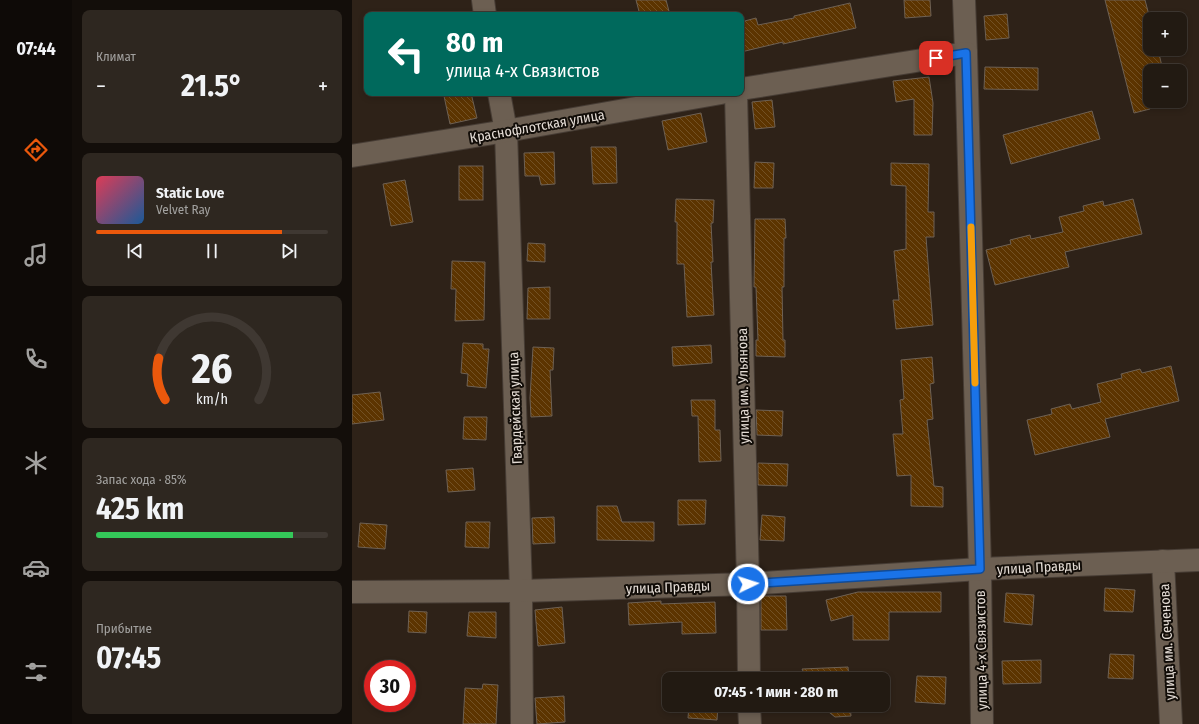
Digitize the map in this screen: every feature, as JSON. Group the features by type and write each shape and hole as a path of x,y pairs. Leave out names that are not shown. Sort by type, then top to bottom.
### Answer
{"street":[{"path":"483,0 485,12"},
{"name":"улица 4-х Связистов","path":"964,0 980,569 982,724"},
{"path":"744,90 966,53"},
{"name":"Гвардейская улица","path":"500,96 506,131 521,591 522,724"},
{"name":"Краснофлотская улица","path":"352,156 506,131 704,96"},
{"name":"улица им. Ульянова","path":"736,96 749,672"},
{"name":"улица Правды","path":"352,592 521,591 748,584 980,569 1199,560"},
{"name":"улица им. Сеченова","path":"1163,561 1170,724"},
{"path":"749,712 750,724"}],"building":[{"path":"636,0 666,0 669,12 639,12"},
{"path":"904,0 930,0 931,16 905,18"},
{"path":"1105,0 1145,0 1148,12 1143,12 1143,56 1160,56 1161,64 1143,64 1143,108 1150,109 1134,113"},
{"path":"850,3 856,28 744,51 744,21 756,18 758,25 794,18 794,16"},
{"path":"1007,14 1009,38 986,40 984,16"},
{"path":"985,67 1038,68 1038,90 984,89"},
{"path":"929,77 933,103 932,135 914,135 914,99 896,102 893,81"},
{"path":"444,96 472,96 477,118 450,124"},
{"path":"772,100 775,127 755,129 752,102"},
{"path":"1092,111 1100,139 1011,164 1003,135"},
{"path":"701,113 707,142 668,150 662,121"},
{"path":"591,147 616,147 617,183 593,184"},
{"path":"554,152 555,184 541,185 539,176 525,176 524,153"},
{"path":"755,162 774,163 773,188 754,188"},
{"path":"891,163 929,164 928,212 934,212 934,237 926,237 933,325 896,329 893,300 899,300 894,251 906,249 906,186 891,185"},
{"path":"459,166 483,166 483,200 459,200"},
{"path":"405,180 413,222 391,226 383,184"},
{"path":"676,199 714,200 713,223 711,223 713,262 711,262 714,315 687,317 684,264 677,264 677,222 675,222"},
{"path":"1133,199 1142,234 1065,252 1069,267 995,285 986,250 1011,244 1010,240 1030,235 1031,239 1063,232 1059,217 1084,211 1083,206 1103,201 1104,206"},
{"path":"755,219 785,219 786,238 784,238 784,287 782,287 783,340 785,340 785,357 756,356 756,340 758,340 756,287 754,287"},
{"path":"528,243 545,244 545,262 527,261"},
{"path":"452,261 485,262 484,320 455,321 456,289 451,289"},
{"path":"550,287 550,319 527,319 528,288"},
{"path":"463,343 483,344 483,349 489,349 486,388 467,386 468,374 461,373"},
{"path":"711,345 712,363 673,366 672,347"},
{"path":"533,347 554,348 553,370 550,370 552,416 531,417 530,398"},
{"path":"932,357 934,383 930,384 933,419 927,420 934,486 943,487 943,507 911,506 911,475 897,476 893,434 903,434 900,400 904,399 901,360"},
{"path":"1171,366 1179,401 1105,419 1110,437 1035,455 1027,420 1052,414 1051,409 1070,404 1072,409 1101,402 1097,384 1122,378 1121,374 1140,369 1142,373"},
{"path":"380,392 384,420 352,424 352,395"},
{"path":"691,400 715,400 715,430 720,430 721,461 699,462 698,416 692,416"},
{"path":"756,410 783,411 782,436 757,435"},
{"path":"464,417 487,417 486,440 463,439"},
{"path":"758,463 788,464 787,486 758,485"},
{"path":"473,468 475,490 448,492 446,470"},
{"path":"678,500 706,500 705,524 678,525"},
{"path":"597,506 617,506 622,522 654,522 654,541 597,540"},
{"path":"762,515 785,517 784,541 760,540"},
{"path":"554,517 555,543 533,544 532,518"},
{"path":"466,522 490,522 489,548 465,547"},
{"path":"360,523 387,525 385,549 358,547"},
{"path":"1105,588 1135,590 1133,612 1104,611"},
{"path":"858,592 941,592 941,612 889,612 889,640 853,640 853,615 831,621 826,600"},
{"path":"1006,593 1034,595 1032,625 1004,622"},
{"path":"761,596 786,596 787,630 761,630"},
{"path":"661,601 661,604 715,602 716,633 682,634 682,622 629,625 628,603"},
{"path":"562,607 565,643 538,646 535,610"},
{"path":"409,611 427,612 426,633 408,632"},
{"path":"469,612 496,612 496,638 467,636"},
{"path":"1110,654 1134,655 1133,679 1108,678"},
{"path":"1041,660 1041,683 1003,684 1002,661"},
{"path":"848,667 848,672 804,672 802,669"},
{"path":"917,676 946,677 945,704 915,702"},
{"path":"483,684 498,685 496,724 463,724 465,688 482,689"},
{"path":"564,696 565,722 537,724 535,698"},
{"path":"688,712 718,712 717,720 688,718"},
{"path":"829,712 851,712 851,716 835,717"}],"slow traffic":[{"path":"971,227 975,383"}],"route":[{"path":"748,584 980,569 966,53 936,58"}]}
